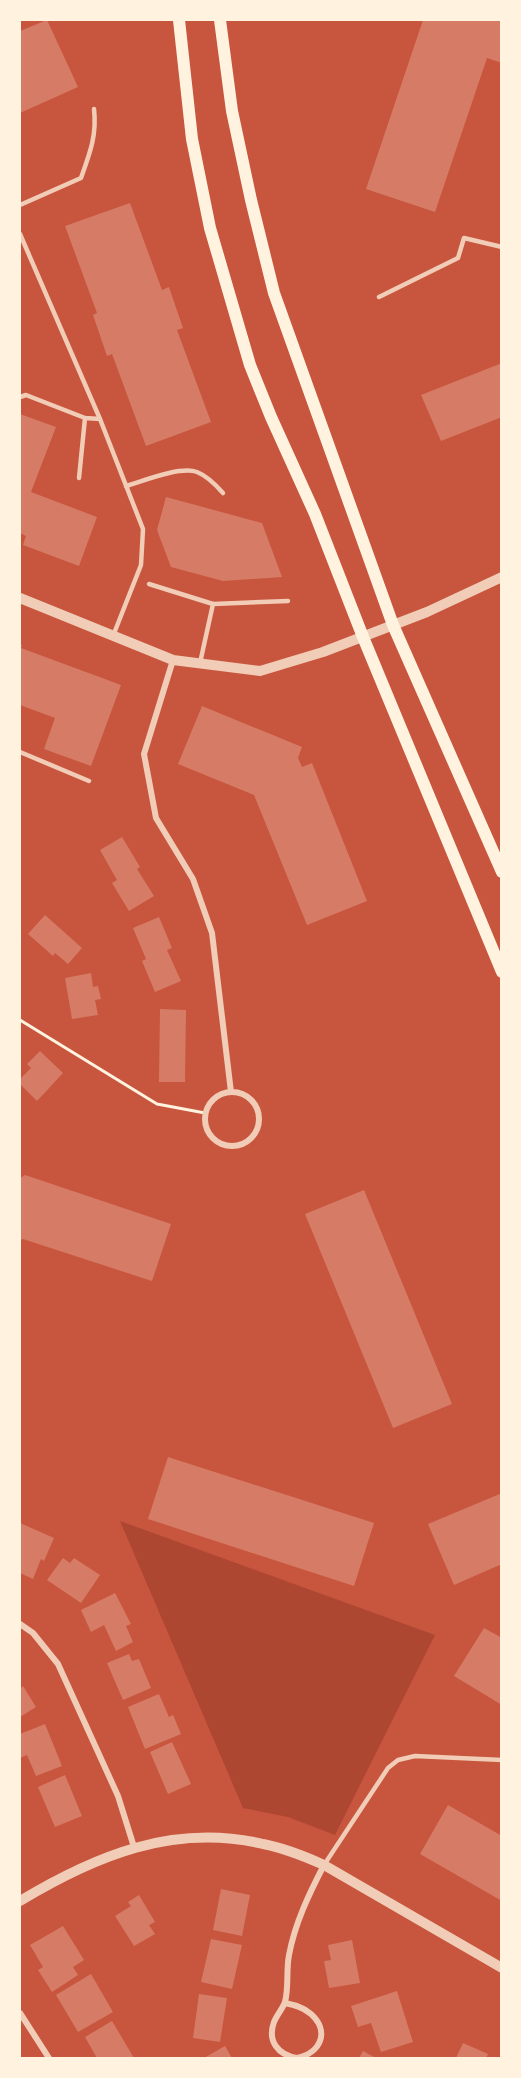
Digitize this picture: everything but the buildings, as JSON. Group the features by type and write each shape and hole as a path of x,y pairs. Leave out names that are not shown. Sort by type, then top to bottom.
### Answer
{"main road":[{"path":"179,20 192,139 210,228 250,365 315,514 363,637 501,972"},
{"path":"220,20 232,111 274,293 393,625 501,872"}],"street":[{"path":"20,598 173,660 260,671 363,637 427,612 501,577"},
{"path":"173,660 144,754 156,818 193,879 212,933 231,1092"},
{"path":"231,1092 246,1096 253,1101 257,1108 259,1125 251,1139 237,1146 221,1144 208,1131 205,1122 206,1113 215,1098 231,1092"},
{"path":"20,1624 33,1634 58,1664 118,1796 134,1847"},
{"path":"20,1901 95,1861 134,1847 180,1839 222,1838 262,1843 297,1853 324,1865 501,1968"},
{"path":"285,2003 303,2008 318,2021 321,2032 320,2042 314,2051 306,2056 287,2057 273,2043 272,2031 285,2003 288,1956 299,1914 324,1865"},
{"path":"20,2013 50,2058"}],"lane":[{"path":"20,205 81,178 96,127 94,108"},
{"path":"20,234 100,419 143,529 141,565 113,636"},
{"path":"380,297 458,258 464,238 501,247"},
{"path":"20,397 26,395 85,418 100,419"},
{"path":"79,478 85,418"},
{"path":"126,486 175,472 195,471 215,483 223,493"},
{"path":"149,584 213,604 288,602"},
{"path":"200,663 213,604"},
{"path":"20,752 89,781"},
{"path":"324,1865 388,1768 398,1760 415,1756 501,1760"}],"path":[{"path":"20,1020 157,1104 206,1113"}],"shaded area":[{"path":"120,1521 435,1635 335,1835 288,1817 243,1808"}]}
